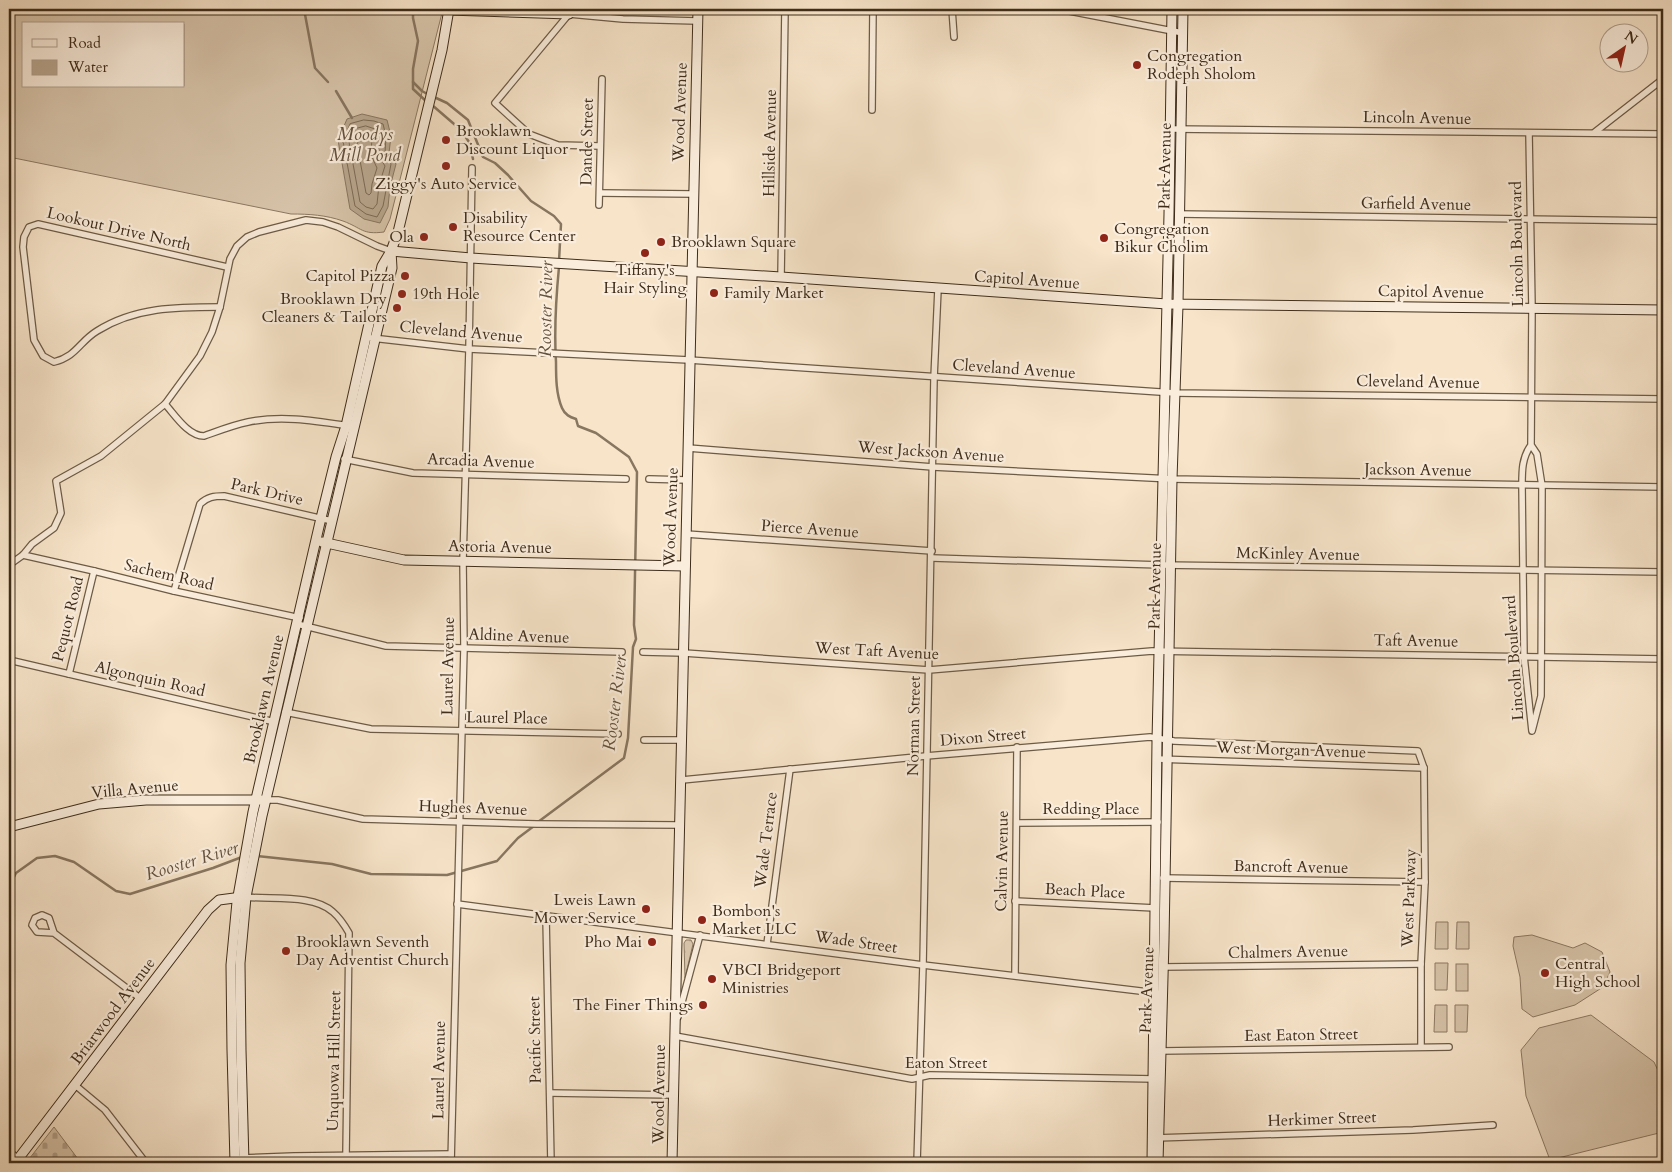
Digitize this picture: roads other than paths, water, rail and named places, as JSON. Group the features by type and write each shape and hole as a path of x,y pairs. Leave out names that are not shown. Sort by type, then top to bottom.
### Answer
{"main road":[{"path":"448,9 571,11"},
{"name":"Brooklawn Avenue","path":"251,849 267,800 346,459 365,337 382,266 391,251 398,232 442,50 448,9"},
{"name":"Wood Avenue","path":"672,1163 698,9"},
{"name":"Park Avenue","path":"1161,822 1157,759 1171,565 1164,392 1171,129 1172,9"},
{"name":"Park Avenue","path":"1152,1163 1155,1138 1161,822 1167,759 1161,565 1175,393 1183,9"},
{"name":"Capitol Avenue","path":"391,251 471,258 781,277 1178,305 1663,310"},
{"name":"Brooklawn Avenue","path":"239,1161 232,1050 232,965 251,849 256,800 336,457 350,426 375,338 392,268 391,251"},
{"name":"Astoria Avenue","path":"316,541 404,560 685,566"},
{"name":"Villa Avenue","path":"9,827 100,804 146,800 267,800"},
{"name":"Park Avenue","path":"1159,967 1155,908 1160,878"},
{"name":"Briarwood Avenue","path":"17,1161 208,910 219,900 242,897"},
{"name":"Park Avenue","path":"1155,1138 1158,1163"}],"street":[{"name":"Hillside Avenue","path":"781,277 785,9"},
{"path":"872,110 873,9"},
{"path":"952,9 954,37"},
{"path":"1059,9 1184,33"},
{"path":"600,146 558,146 529,134 495,104 571,11 622,19 697,21"},
{"name":"Dande Street","path":"599,205 602,79"},
{"path":"1595,132 1663,79"},
{"name":"Lincoln Avenue","path":"1171,129 1663,134"},
{"name":"Lincoln Boulevard","path":"1529,133 1532,396 1531,445 1522,464 1522,485 1524,656 1532,732 1541,696 1542,486 1538,454 1531,445"},
{"name":"Laurel Avenue","path":"451,1163 464,648 463,561 472,168"},
{"path":"600,193 693,194"},
{"name":"Garfield Avenue","path":"1169,214 1663,221"},
{"path":"9,565 32,544 54,528 60,513 56,481 101,456 165,404 200,356 212,332 220,307 228,267 236,246 259,232 306,220 323,222 338,227 391,251"},
{"name":"Lookout Drive North","path":"220,307 175,307 151,310 122,317 95,332 67,359 54,362 43,356 34,340 23,246 24,237 29,228 38,224 228,267"},
{"name":"Norman Street","path":"917,1163 932,558 934,378 938,289"},
{"name":"Cleveland Avenue","path":"365,337 469,349 689,360 1175,393 1663,399"},
{"path":"165,404 191,432 198,436 204,436 248,422 271,419 308,420 350,426"},
{"name":"West Jackson Avenue","path":"688,448 933,466 1168,479"},
{"name":"Arcadia Avenue","path":"336,457 413,473 626,479"},
{"path":"649,478 688,480"},
{"name":"Jackson Avenue","path":"1168,479 1663,487"},
{"name":"Park Drive","path":"174,591 200,504 204,499 224,496 332,521"},
{"name":"Pierce Avenue","path":"686,534 932,551"},
{"name":"Sachem Road","path":"22,555 308,624"},
{"name":"McKinley Avenue","path":"932,558 1161,565 1542,572 1663,572"},
{"name":"Pequot Road","path":"68,674 94,571"},
{"name":"Aldine Avenue","path":"308,624 386,646 622,652"},
{"name":"West Taft Avenue","path":"642,652 684,653 929,670 1165,651"},
{"name":"Taft Avenue","path":"1165,651 1663,659"},
{"name":"Algonquin Road","path":"9,660 284,724"},
{"name":"Laurel Place","path":"277,710 371,729 618,734"},
{"name":"Dixon Street","path":"682,780 1017,747 1150,737 1167,740"},
{"path":"644,740 681,740"},
{"name":"West Morgan Avenue","path":"1167,740 1418,751"},
{"name":"Calvin Avenue","path":"1015,975 1017,747"},
{"name":"West Parkway","path":"1418,751 1424,768 1425,882 1421,964 1421,1046"},
{"name":"West Morgan Avenue","path":"1157,759 1424,768"},
{"name":"Wade Terrace","path":"767,944 790,769"},
{"name":"Hughes Avenue","path":"267,800 278,800 363,819 680,825"},
{"name":"Redding Place","path":"1017,823 1161,822"},
{"name":"Bancroft Avenue","path":"1160,878 1425,882"},
{"name":"Unquowa Hill Street","path":"242,897 310,901 321,904 341,920 350,934 346,1156"},
{"name":"Beach Place","path":"1015,901 1155,908"},
{"name":"Wade Street","path":"457,904 923,965 1158,993"},
{"name":"Pacific Street","path":"546,917 551,1163"},
{"path":"54,933 141,1000"},
{"name":"Wood Avenue","path":"675,1026 700,935"},
{"name":"Chalmers Avenue","path":"1159,967 1421,964"},
{"name":"Eaton Street","path":"675,1036 912,1079 930,1076 1156,1079"},
{"name":"East Eaton Street","path":"1157,1051 1449,1047"},
{"path":"75,1085 105,1110 146,1163"},
{"path":"550,1093 674,1095"},
{"name":"Herkimer Street","path":"1155,1138 1413,1130 1493,1125"},
{"path":"9,1151 17,1161"},
{"path":"239,1161 294,1156 451,1154"},
{"path":"917,1163 978,1163"}],"water":[{"name":"Moodys Mill Pond","path":"362,114 387,120 391,136 389,153 396,164 390,187 388,207 380,223 364,219 350,209 338,140 347,119"}],"waterway":[{"path":"304,9 315,68 328,82"},
{"name":"Rooster River","path":"413,9 418,41 413,69 413,89 427,102"},
{"name":"Rooster River","path":"413,82 429,95"},
{"path":"336,91 352,118"},
{"name":"Rooster River","path":"434,97 447,103 468,120 483,157 495,163 531,201 554,216 561,224 559,261"},
{"name":"Rooster River","path":"432,105 461,130 469,142 473,159"},
{"name":"Rooster River","path":"538,822 624,758 628,738 633,647 636,639 634,625 637,472 629,457 596,433 578,426 576,419 568,415 562,408 557,385 555,350 559,267"},
{"name":"Rooster River","path":"257,856 332,864 371,874 447,875 497,861 518,838 534,826"},
{"name":"Rooster River","path":"9,940 9,887 16,873 37,858 55,856 74,862 116,891 130,894 242,857"}],"place":[{"name":"Congregation Rodeph Sholom","path":"1137,65"},
{"name":"Brooklawn Discount Liquor","path":"446,140"},
{"name":"Ziggy's Auto Service","path":"446,166"},
{"name":"Disability Resource Center","path":"453,227"},
{"name":"Ola","path":"424,237"},
{"name":"Congregation Bikur Cholim","path":"1104,238"},
{"name":"Brooklawn Square","path":"661,242"},
{"name":"Tiffany's Hair Styling","path":"645,253"},
{"name":"Capitol Pizza","path":"405,276"},
{"name":"Family Market","path":"714,293"},
{"name":"19th Hole","path":"402,294"},
{"name":"Brooklawn Dry Cleaners & Tailors","path":"397,308"},
{"name":"Lweis Lawn Mower Service","path":"646,909"},
{"name":"Bombon's Market LLC","path":"702,920"},
{"name":"Pho Mai","path":"652,942"},
{"name":"Brooklawn Seventh Day Adventist Church","path":"286,951"},
{"name":"Central High School","path":"1545,973"},
{"name":"VBCI Bridgeport Ministries","path":"712,979"},
{"name":"The Finer Things","path":"703,1005"}]}
